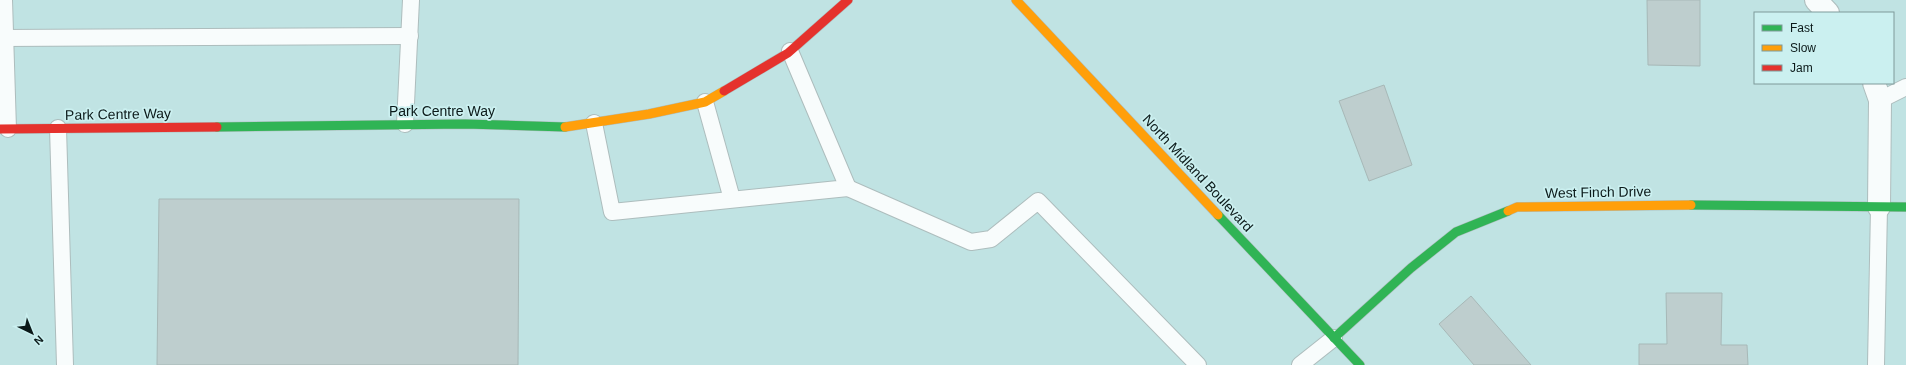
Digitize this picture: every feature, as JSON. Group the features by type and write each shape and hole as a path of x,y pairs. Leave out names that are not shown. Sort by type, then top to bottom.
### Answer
{"street":[{"name":"Park Centre Way","path":"4,129 405,124 563,127 649,114 704,102 790,51 848,0"},
{"name":"North Midland Boulevard","path":"1016,0 1360,365"},
{"path":"1816,0 1827,12"},
{"path":"1877,92 1879,207"},
{"name":"West Finch Drive","path":"1334,338 1411,268 1456,232 1517,208 1648,205 1906,207"}],"lane":[{"path":"4,0 2,38 4,129"},
{"path":"405,124 412,0"},
{"path":"2,38 410,36"},
{"path":"790,51 848,188"},
{"path":"1877,92 1906,87"},
{"path":"704,102 732,199"},
{"path":"594,122 612,212 848,188 971,242 991,239 1038,201 1198,365"},
{"path":"58,128 65,365"},
{"path":"1876,365 1879,207"},
{"path":"1300,365 1334,338"}],"shaded area":[{"path":"0,0 1906,0 1906,365 0,365"}],"building":[{"path":"1647,0 1700,0 1700,66 1648,65"},
{"path":"1384,85 1412,165 1369,181 1339,101"},
{"path":"159,199 519,199 518,365 157,365"},
{"path":"1666,293 1722,293 1721,345 1747,345 1748,365 1639,365 1639,344 1667,344"},
{"path":"1471,296 1531,365 1474,365 1439,324"}],"traffic: fast":[{"path":"217,127 465,124 565,127"},
{"path":"1691,205 1906,207"},
{"path":"1334,338 1411,268 1456,232 1508,211"},
{"path":"1218,215 1360,365"}],"traffic: slow":[{"path":"1016,0 1218,215"},
{"path":"565,127 649,114 705,102 724,91"},
{"path":"1508,211 1517,207 1691,205"}],"traffic: jam":[{"path":"724,91 788,53 848,0"},
{"path":"0,129 217,127"}]}
